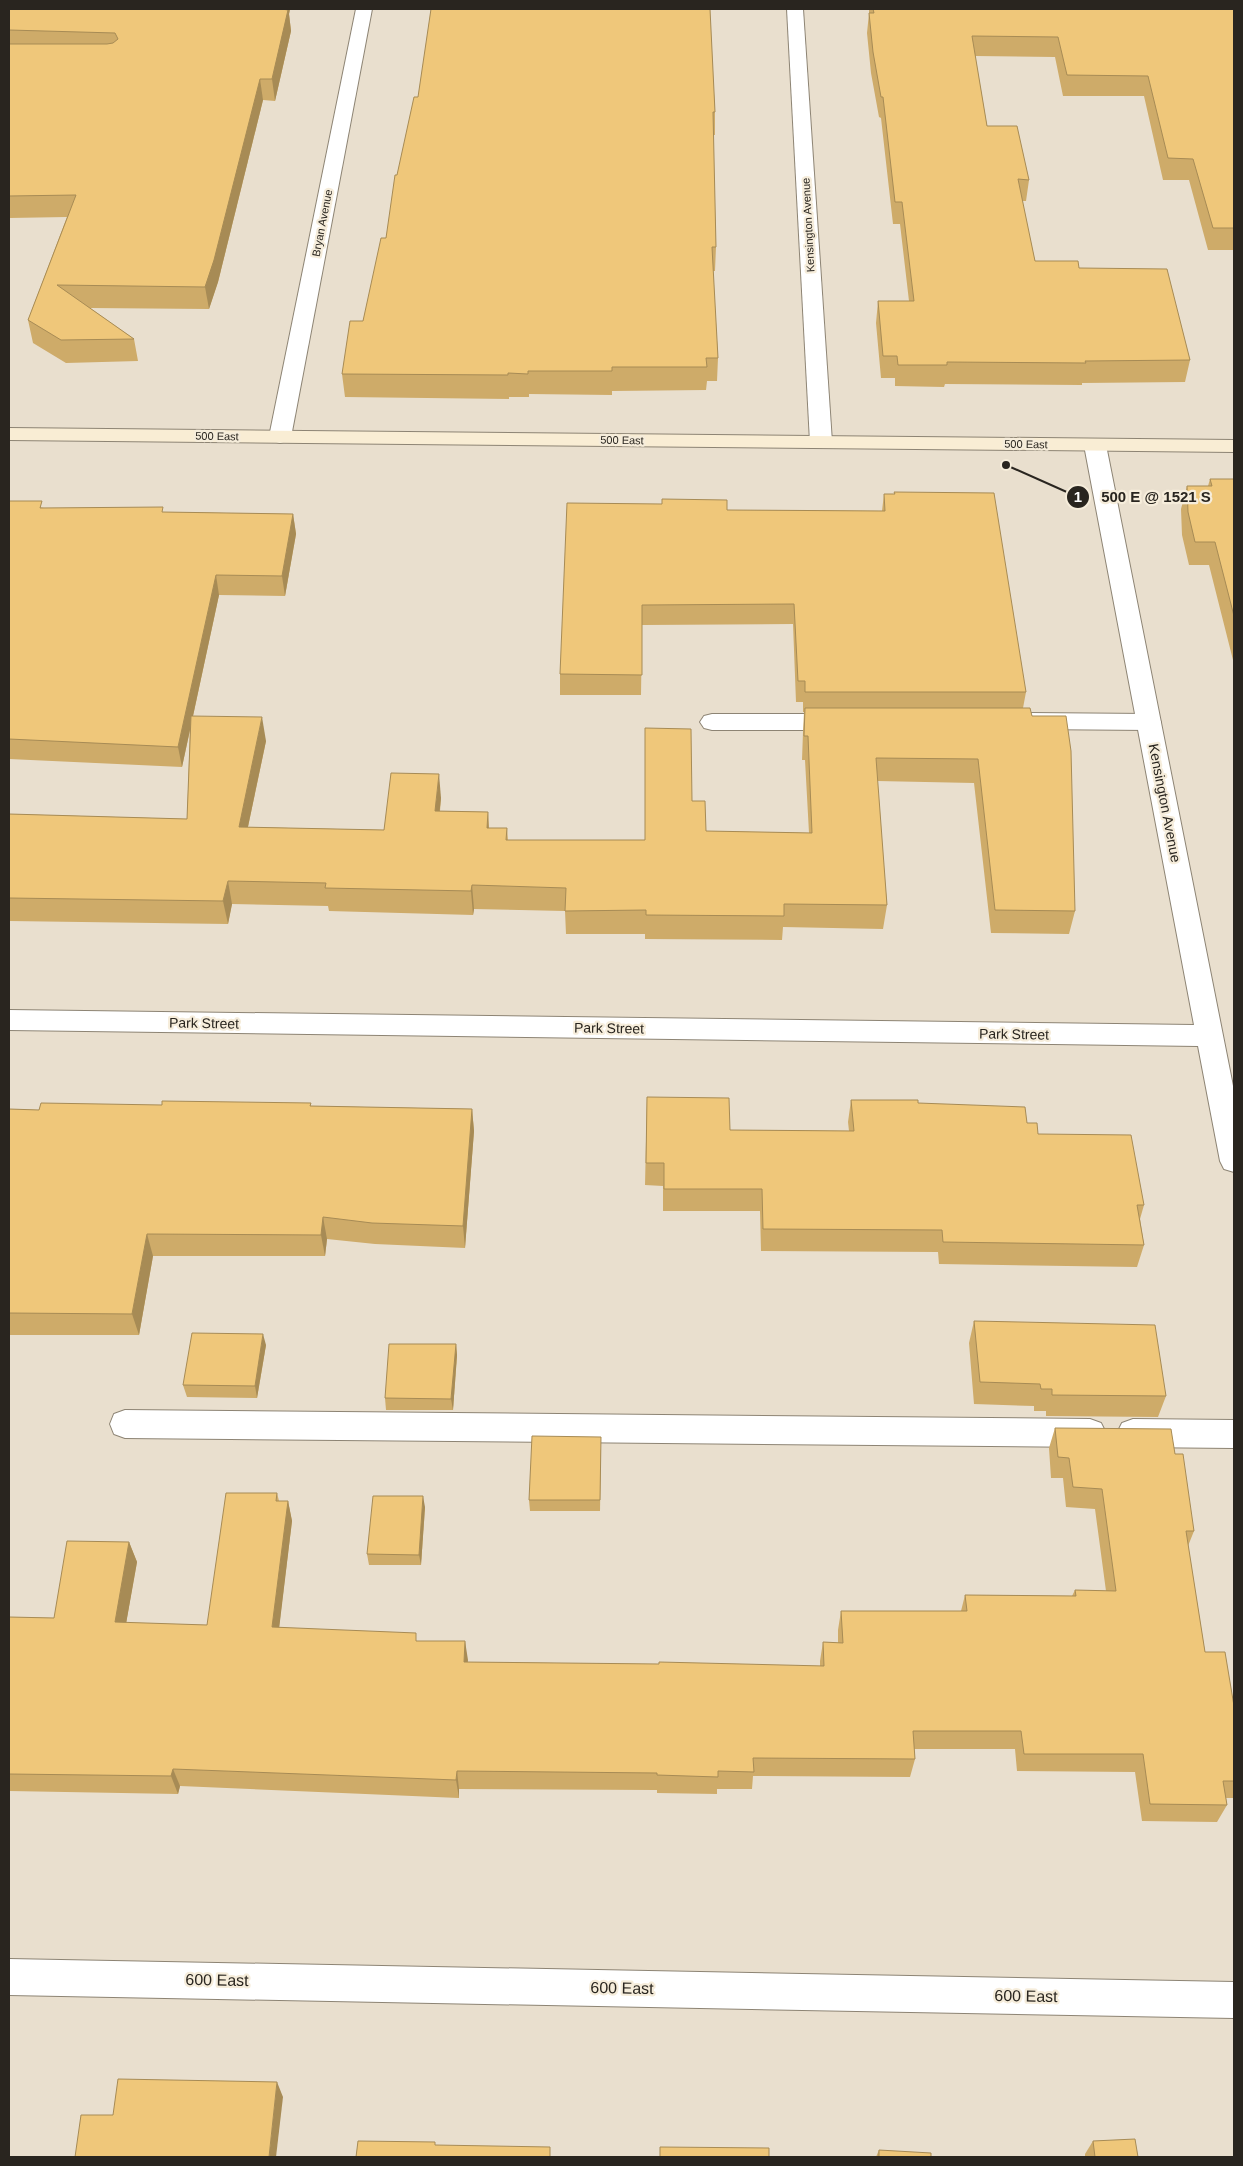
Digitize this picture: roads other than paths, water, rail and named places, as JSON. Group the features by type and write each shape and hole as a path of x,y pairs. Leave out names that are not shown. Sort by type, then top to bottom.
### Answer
{"street":[{"name":"Bryan Avenue","path":"280,437 364,9"},
{"name":"Kensington Avenue","path":"795,9 821,442"},
{"name":"500 East","path":"9,434 1234,446"},
{"name":"Kensington Avenue","path":"1096,445 1234,1161"},
{"path":"1008,721 1149,722"},
{"path":"712,722 860,722"},
{"name":"Park Street","path":"9,1020 1210,1036"},
{"path":"124,1424 1234,1434"},
{"name":"600 East","path":"9,1977 1234,2000"}],"place":[{"name":"500 E @ 1521 S","path":"1006,465"}]}
